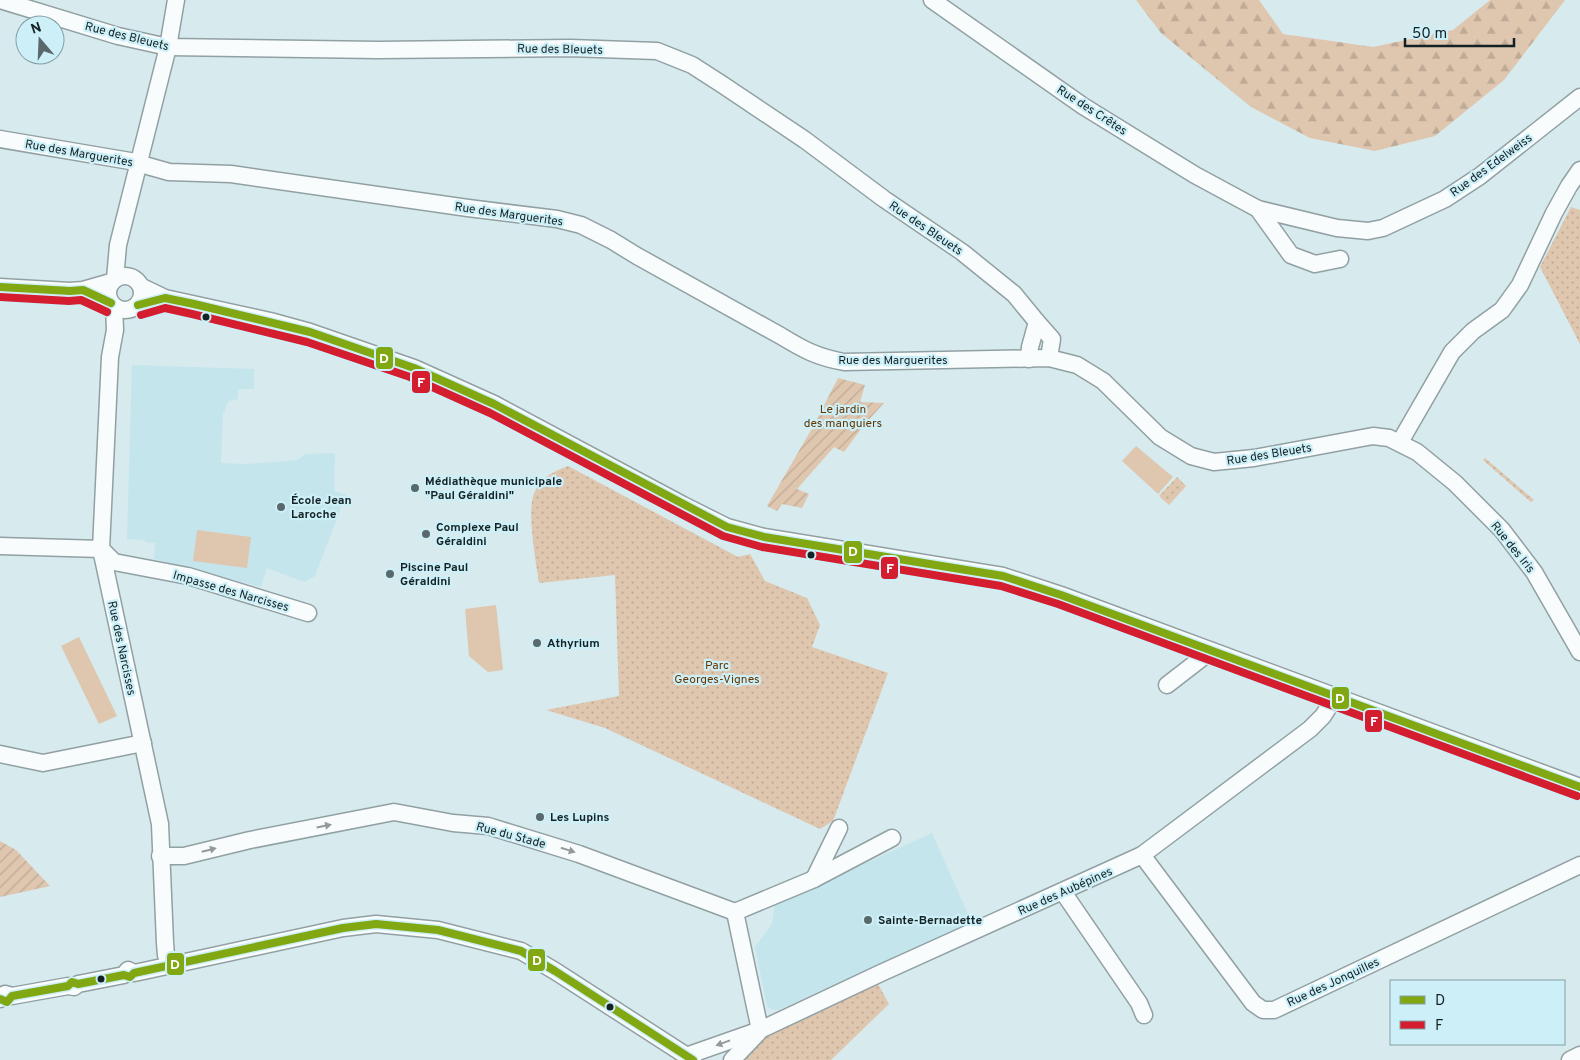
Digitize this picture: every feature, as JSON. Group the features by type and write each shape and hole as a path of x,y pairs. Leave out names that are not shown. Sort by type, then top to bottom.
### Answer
{"street":[{"name":"Rue des Bleuets","path":"0,0 118,36 168,47 378,50 570,48 656,51 692,66 724,85 805,140 884,199 962,252 1014,294 1052,339 1049,358 1077,365 1103,381 1160,437 1191,456 1214,462 1254,458 1373,436 1389,438 1400,442"},
{"path":"123,306 108,292 117,279 117,254 168,47 176,0"},
{"name":"Rue des Crêtes","path":"932,0 1083,106 1195,175 1258,209 1308,222"},
{"name":"Rue des Edelweiss","path":"1308,222 1337,228 1368,231 1383,228 1445,199 1480,176 1580,97"},
{"name":"Rue des Marguerites","path":"0,139 130,161 169,172 232,174 557,219 581,225 612,240 803,350 823,358 844,362 1049,358"},
{"path":"1400,442 1452,352 1473,331 1502,310 1520,285 1554,213 1580,170"},
{"name":"Rue des Crêtes","path":"1258,209 1291,255 1315,264 1340,259"},
{"path":"0,288 70,291 83,290 117,279 138,280 142,287 143,296 123,306"},
{"path":"142,287 164,298 310,332 414,368 494,404 727,527 764,538 1003,576 1061,595 1580,787"},
{"path":"83,290 123,306 164,298"},
{"name":"Rue des Narcisses","path":"123,306 115,330 110,357 101,549 160,824 165,943 166,955 170,965"},
{"path":"1029,359 1036,322"},
{"name":"Rue des Iris","path":"1400,442 1416,452 1455,483 1502,530 1534,572 1580,652"},
{"path":"0,546 101,549"},
{"name":"Impasse des Narcisses","path":"101,549 114,562 188,576 308,613"},
{"path":"1167,685 1211,651"},
{"name":"Rue des Aubépines","path":"683,1057 760,1030 1142,856 1310,729 1323,716 1335,697"},
{"path":"0,754 43,763 143,743"},
{"name":"Rue du Stade","path":"160,856 184,856 250,840 394,812 453,823 488,826 579,854 736,912"},
{"path":"814,879 839,828"},
{"path":"760,1030 736,912 814,879 892,838"},
{"name":"Rue des Jonquilles","path":"1142,856 1253,1003 1263,1010 1274,1010 1580,865"},
{"path":"1063,892 1139,1003 1144,1015"},
{"path":"4,998 129,974 343,928 376,924 438,930 521,951 555,971 683,1057"},
{"name":"Rue des Aubépines","path":"732,1060 760,1030"},
{"path":"1570,1060 1580,1055"}],"shaded area":[{"path":"132,365 254,369 254,389 238,389 238,399 229,401 225,412 223,412 221,463 246,464 298,460 305,454 335,453 334,491 346,495 315,576 304,582 267,568 261,587 154,559 155,543 145,542 145,540 127,539"},
{"name":"Sainte-Bernadette","path":"932,833 972,923 778,1010 767,1006 755,947 772,924 775,904"}],"green space":[{"path":"1136,0 1259,0 1283,34 1373,47 1453,30 1490,0 1565,0 1504,80 1435,136 1375,151 1310,138 1251,107 1161,33"},
{"path":"1571,207 1580,210 1580,344 1540,267"},
{"name":"Le jardin des manguiers","path":"838,378 865,385 860,402 884,403 864,425 844,452 834,447 797,489 809,494 802,508 782,504 777,511 767,506 814,425"},
{"path":"1136,446 1173,477 1158,494 1122,461"},
{"path":"1485,458 1534,500 1531,502 1483,460"},
{"name":"Parc Georges-Vignes","path":"568,466 738,557 750,554 765,581 807,598 820,625 812,647 888,673 833,821 820,829 605,728 546,710 619,696 615,575 539,583 532,536 532,499 538,486 545,478 553,472"},
{"path":"1177,477 1186,486 1169,505 1159,496"},
{"path":"197,530 251,537 247,568 193,561"},
{"path":"496,605 503,670 488,672 469,656 465,609"},
{"path":"79,637 117,716 99,724 61,646"},
{"path":"0,841 16,850 50,886 0,897"},
{"path":"878,984 889,1004 831,1060 742,1060 764,1037"}],"transit line":[{"name":"D","path":"0,287 83,290 111,303"},
{"name":"F","path":"0,297 81,300 107,312"},
{"name":"D","path":"138,305 165,298 310,332 414,368 494,404 727,527 764,537 1003,576 1061,595 1580,787"},
{"name":"F","path":"141,315 165,308 307,342 410,377 490,413 723,536 762,547 1001,586 1058,604 1577,796"},
{"name":"D","path":"0,999 7,1002 12,996 68,986 72,982 78,984 124,975 130,977 134,973 343,928 376,924 438,930 521,951 693,1060"}],"place":[{"name":"Médiathèque municipale \"Paul Géraldini\"","path":"415,488"},
{"name":"École Jean Laroche","path":"281,507"},
{"name":"Complexe Paul Géraldini","path":"426,534"},
{"name":"Piscine Paul Géraldini","path":"390,574"},
{"name":"Athyrium","path":"537,643"},
{"name":"Les Lupins","path":"540,817"},
{"name":"Sainte-Bernadette","path":"868,920"}]}
